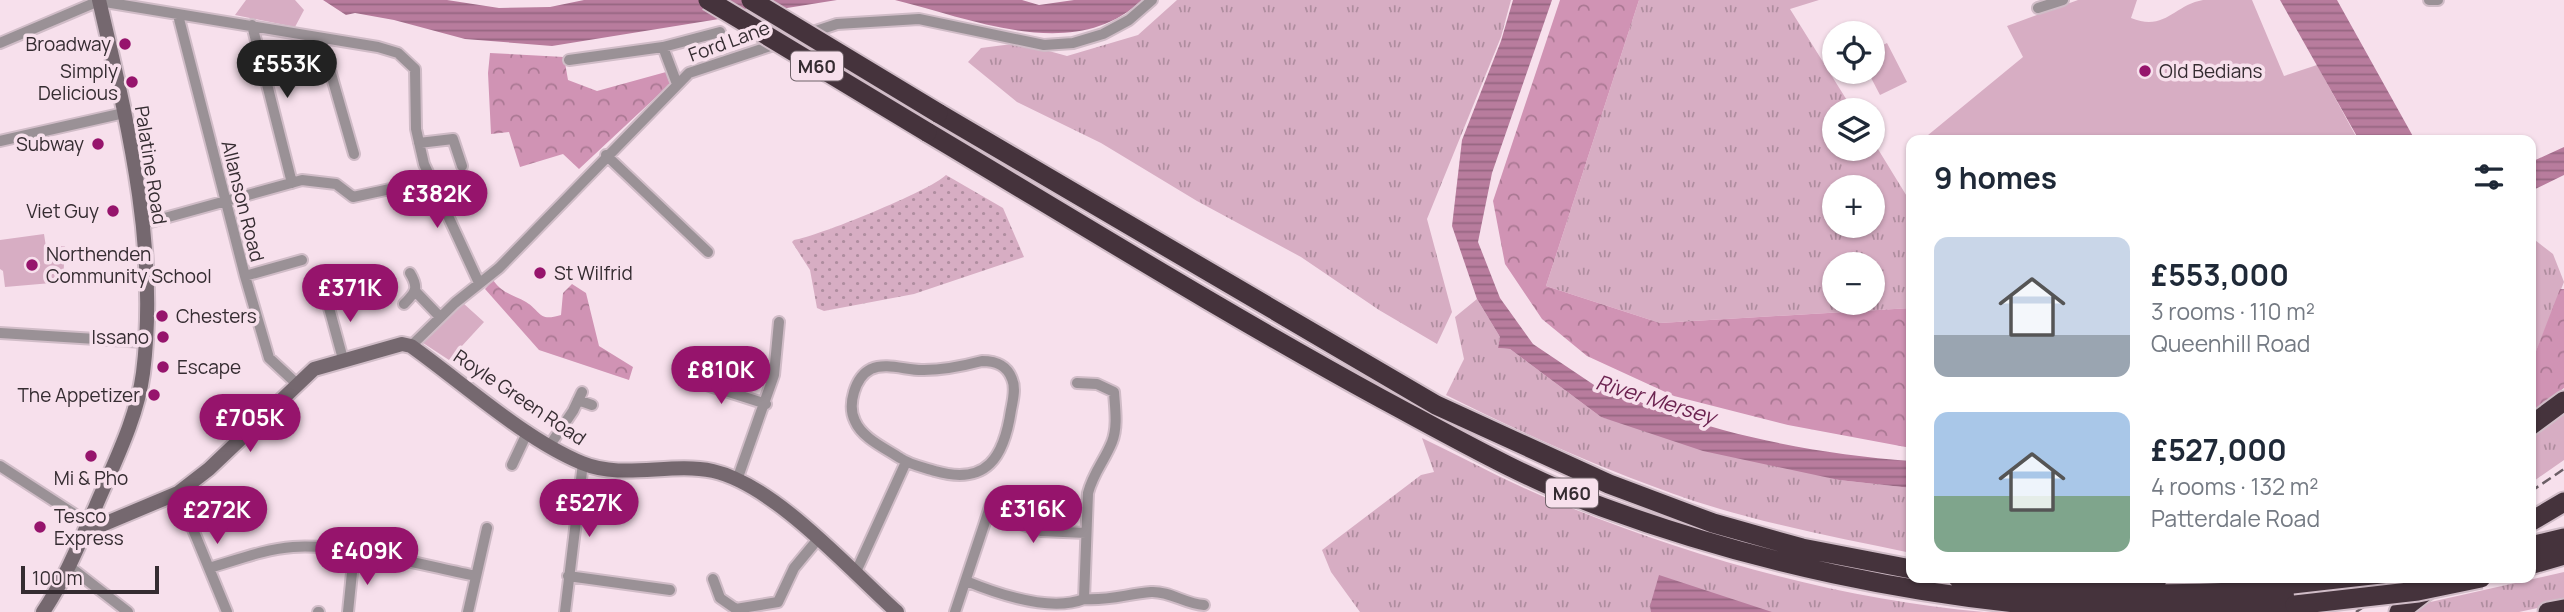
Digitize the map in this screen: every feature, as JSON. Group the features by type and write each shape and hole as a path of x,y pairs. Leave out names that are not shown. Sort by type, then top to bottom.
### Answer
{"highway":[{"name":"M60","path":"708,0 1313,361 1408,413 1586,500 1648,523 1772,559 1967,599 2076,609 2186,610 2295,605 2418,591 2457,583"},
{"name":"M60","path":"751,0 1436,405 1609,484 1713,523 1802,548 1906,568"},
{"path":"2536,422 2564,401"},
{"path":"2536,518 2563,502"},
{"path":"2536,557 2562,548"},
{"path":"2017,583 2136,592 2332,583"},
{"path":"2399,612 2437,583"},
{"path":"2548,612 2564,608"}],"main road":[{"name":"Palatine Road","path":"43,612 70,567 131,415 143,373 143,223 124,113 99,0"},
{"path":"88,523 104,524 177,493 209,469 314,369 390,345 411,346"},
{"name":"Royle Green Road","path":"411,346 528,431 583,463 619,471 691,468 715,472 737,480 763,495 818,539 897,612"}],"street":[{"path":"0,43 99,0 384,49 409,62 415,69 419,143 424,164 479,283"},
{"name":"Ford Lane","path":"411,346 440,317 499,268 606,155 689,73 743,52 836,23 919,19 1044,45 1073,43 1103,34 1129,20 1152,0"},
{"path":"2038,8 2063,0"},
{"path":"2429,0 2438,0"},
{"name":"Allanson Road","path":"178,15 225,201 269,358 297,384"},
{"path":"251,25 292,183"},
{"path":"569,60 663,47 720,32"},
{"path":"321,39 354,154"},
{"path":"663,47 677,84"},
{"path":"0,141 124,113"},
{"path":"419,143 453,139 462,166"},
{"path":"606,155 708,252"},
{"path":"143,223 292,183 315,180 336,184 353,197 432,180"},
{"path":"245,276 302,260"},
{"path":"404,304 416,292 417,286 410,273"},
{"path":"416,292 440,317"},
{"path":"326,298 343,359"},
{"path":"737,480 766,404 774,374 779,322"},
{"path":"0,333 144,342"},
{"path":"993,361 1006,370 1014,382 1014,390 1005,444 996,459 980,470 958,475 906,462 863,433 856,424 852,407 854,391 864,374 878,368 922,371 993,361"},
{"path":"685,378 766,404"},
{"path":"1077,383 1097,384 1114,392 1115,404 1112,442 1090,486 1084,599"},
{"path":"550,445 580,396 593,405"},
{"path":"512,465 528,431"},
{"path":"855,574 906,462"},
{"path":"565,612 583,463"},
{"path":"0,466 88,523"},
{"path":"177,493 227,612"},
{"path":"955,612 992,501"},
{"path":"989,513 1041,531 1086,533"},
{"path":"468,612 487,528"},
{"path":"778,603 794,568 818,539"},
{"path":"209,569 253,555 296,547 354,553 476,576"},
{"path":"348,612 354,553"},
{"path":"70,567 128,612"},
{"path":"568,576 670,590"},
{"path":"713,579 712,594 736,609 778,603"},
{"path":"966,581 1023,604 1054,611 1072,608 1084,599 1106,601 1152,592 1171,595 1188,604 1204,605"},
{"path":"778,603 786,612"}],"green space":[{"path":"246,0 295,0 304,10 295,27 235,15"},
{"path":"1177,0 1511,0 1501,37 1427,219 1452,312 1437,344 1379,310 1301,257 1197,201 1101,143 1017,102 968,62 981,48 1020,43 1067,56 1138,35"},
{"path":"1560,0 1639,0 1546,286 1660,323 1822,313 1885,315 1885,310 1906,308 1906,447 1788,425 1674,396 1587,356 1542,319 1505,264 1493,201"},
{"path":"1639,0 1819,0 1790,9 1822,60 1822,84 1837,84 1846,98 1822,98 1822,161 1885,161 1906,195 1906,308 1885,310 1885,252 1822,252 1822,313 1660,323 1546,286"},
{"name":"Old Bedians","path":"2078,0 2137,0 2131,18 2153,22 2203,0 2252,0 2284,76 2317,65 2355,135 1928,135 2023,57 2007,26"},
{"path":"1887,43 1907,82 1880,95 1874,84 1885,84"},
{"path":"490,53 564,57 568,80 597,91 666,72 670,84 579,169 563,154 520,167 509,132 491,134 488,73"},
{"path":"946,175 1003,208 1024,257 914,294 824,311 817,308 810,270 792,242 897,202"},
{"name":"Northenden Community School","path":"44,234 46,247 65,246 63,282 5,287 3,271 0,269 0,240"},
{"path":"2536,241 2553,254 2564,282 2536,352"},
{"path":"493,280 504,291 526,302 544,317 561,315 563,293 572,284 586,293 599,346 633,367 629,380 539,350 485,289"},
{"path":"2560,289 2564,289 2564,388 2536,409 2536,351"},
{"path":"1477,299 1500,337 1498,348 1510,349 1601,417 1839,480 1906,487 1906,552 1775,524 1694,501 1568,452 1446,395 1464,359 1455,317"},
{"path":"463,303 484,322 449,360 420,341"},
{"path":"2564,408 2564,460 2536,480 2536,428"},
{"path":"1422,438 1542,496 1703,555 1814,585 1871,597 1984,612 1360,612 1331,572 1322,550 1421,475 1434,472"},
{"path":"2564,572 2564,602 2519,612 2413,612 2426,603 2515,583 2536,583 2536,578"}],"shaded area":[{"path":"323,0 447,0 499,8 550,7 584,0 837,0 552,46 465,39 394,20 355,13 346,15"},
{"path":"895,0 1022,0 1039,5 1074,0 1142,0 1115,19 1086,30 1055,33 990,25"},
{"path":"1513,0 1552,0 1492,173 1478,242 1500,298 1533,344 1603,391 1612,391 1697,423 1788,445 1906,461 1906,487 1839,480 1703,451 1601,417 1510,349 1498,348 1500,337 1477,299 1452,226 1462,140 1501,41"},
{"path":"2280,0 2337,0 2412,135 2356,135"},
{"path":"2564,147 2564,175 2536,189 2536,160"},
{"path":"1659,575 1772,612 1651,612 1650,606"}],"railway":[{"path":"2536,488 2564,469"},
{"path":"2356,612 2399,583"}],"place":[{"name":"Broadway","path":"125,44"},
{"name":"Old Bedians","path":"2145,71"},
{"name":"Simply Delicious","path":"132,82"},
{"name":"Subway","path":"98,144"},
{"name":"Viet Guy","path":"113,211"},
{"name":"Northenden Community School","path":"32,265"},
{"name":"St Wilfrid","path":"540,273"},
{"name":"Chesters","path":"162,316"},
{"name":"Issano","path":"163,337"},
{"name":"Escape","path":"163,367"},
{"name":"The Appetizer","path":"154,395"},
{"name":"Mi & Pho","path":"91,456"},
{"name":"Tesco Express","path":"40,527"}],"water label":[{"name":"River Mersey","path":"1656,399"}]}
